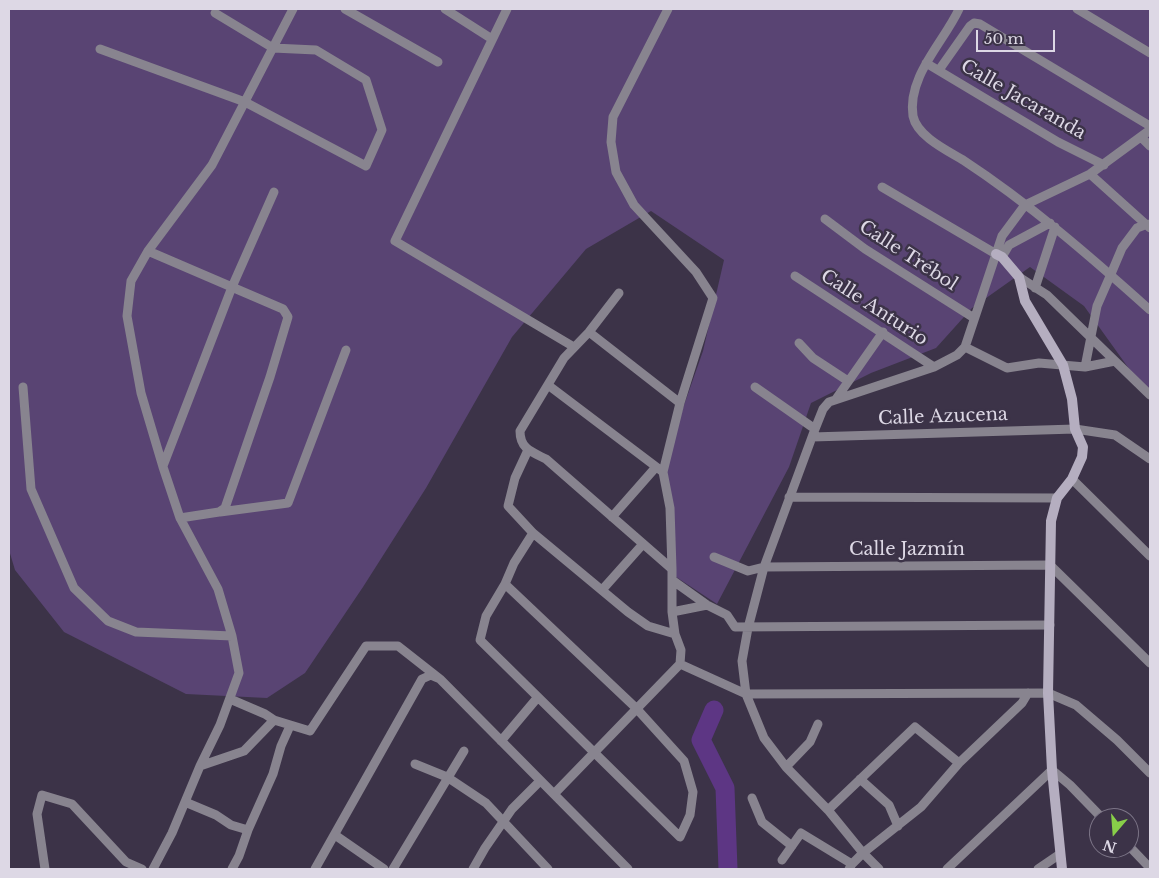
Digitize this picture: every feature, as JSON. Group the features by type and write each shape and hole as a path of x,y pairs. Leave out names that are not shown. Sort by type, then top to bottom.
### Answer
{"street":[{"path":"153,869 172,833 200,766 220,725 238,672 232,636 218,589 180,518 141,393 127,316 131,280 148,251 212,165 293,9"},
{"path":"345,9 438,62"},
{"path":"445,9 492,39"},
{"path":"507,9 395,241 574,347"},
{"path":"612,517 660,469 713,298 696,272 634,205 616,172 611,142 613,117 668,9"},
{"path":"959,9 926,63 913,96 913,117 925,136 968,164 1052,225 1150,310"},
{"path":"1076,9 1150,53"},
{"path":"100,49 245,102 366,166 382,130 366,80 316,50 273,48 215,13"},
{"path":"939,70 970,26 980,24 1150,126"},
{"name":"Calle Jacaranda","path":"926,63 1058,142 1104,164"},
{"path":"880,869 863,853 828,810 786,767 764,738 746,694 742,662 748,628 764,567 813,433 823,409 829,402 934,367 957,354 965,347 974,318 999,256 1002,236 1025,205 1090,174 1150,130"},
{"path":"1141,137 1150,146"},
{"path":"1090,174 1149,226"},
{"path":"882,187 999,256 1020,277 1046,295 1150,395"},
{"path":"163,467 232,287 274,192"},
{"name":"Calle Trébol","path":"825,219 865,249 974,318"},
{"path":"999,256 1009,245 1052,225"},
{"path":"1035,288 1052,225"},
{"path":"1085,367 1097,306 1110,274 1122,248 1136,228 1149,226"},
{"path":"148,251 283,309 288,317 270,377 225,508 219,512"},
{"name":"Calle Anturio","path":"795,276 934,367"},
{"path":"1020,277 1025,301 1063,365 1072,399 1075,429 1083,447 1082,457 1072,479 1056,498 1051,521 1048,693 1052,770 1062,869"},
{"path":"619,293 588,332 564,358 520,431 520,440 528,450 546,459 672,569"},
{"path":"588,332 680,403"},
{"path":"836,399 883,332"},
{"path":"799,343 813,358 848,381"},
{"path":"965,347 1007,368 1039,363 1085,367 1115,361"},
{"path":"180,518 288,503 346,350"},
{"path":"548,385 660,469 670,508 672,612 675,634 681,650 680,664 554,794"},
{"path":"23,387 31,489 74,588 108,621 136,632 232,636"},
{"path":"755,387 813,433"},
{"name":"Calle Azucena","path":"813,433 1075,429 1115,435 1150,459"},
{"path":"528,450 515,478 508,506 532,533 628,612 648,626 675,634"},
{"path":"1072,479 1150,556"},
{"path":"790,497 1056,498"},
{"path":"505,584 636,708 684,761 693,792 690,815 680,837 480,640 486,616 532,533"},
{"path":"602,590 643,544"},
{"name":"Calle Jazmín","path":"714,557 748,571 764,567 1050,565"},
{"path":"1050,565 1150,663"},
{"path":"672,580 707,605 727,615 735,627 1050,625"},
{"path":"672,612 707,605"},
{"path":"230,699 265,714 274,720 310,731 366,646 398,646 440,679 628,869"},
{"path":"680,664 746,694 1048,693 1076,705 1117,740 1150,773"},
{"path":"315,869 422,679 431,675 440,679"},
{"path":"782,860 801,833 851,866 863,853 921,807 960,764 1018,708 1028,693"},
{"path":"501,741 538,697"},
{"path":"200,766 244,750 274,720"},
{"path":"786,767 810,742 818,724"},
{"path":"232,869 273,774 281,746 290,726"},
{"path":"828,810 915,727 960,764"},
{"path":"393,869 464,751"},
{"path":"415,764 447,777 486,804 548,869"},
{"path":"1052,770 1092,808"},
{"path":"947,869 1052,770"},
{"path":"860,779 888,805 898,826"},
{"path":"473,869 512,809 540,781"},
{"path":"45,869 37,814 42,795 72,804 126,862 142,869"},
{"path":"752,798 762,822 792,846"},
{"path":"185,802 216,815 231,825 248,830"},
{"path":"334,836 384,869"},
{"path":"1038,869 1060,854"},
{"path":"1139,856 1150,868"},
{"path":"955,862 961,869"}],"shaded area":[{"path":"9,9 1150,9 1150,398 1084,306 1030,267 972,308 936,348 871,373 811,403 789,467 717,604 667,571 669,510 665,469 683,408 703,351 724,260 651,211 586,249 512,337 426,488 305,673 267,698 186,694 64,632 15,570 9,550"}],"waterway":[{"path":"714,710 701,740 725,788 728,869"}]}
